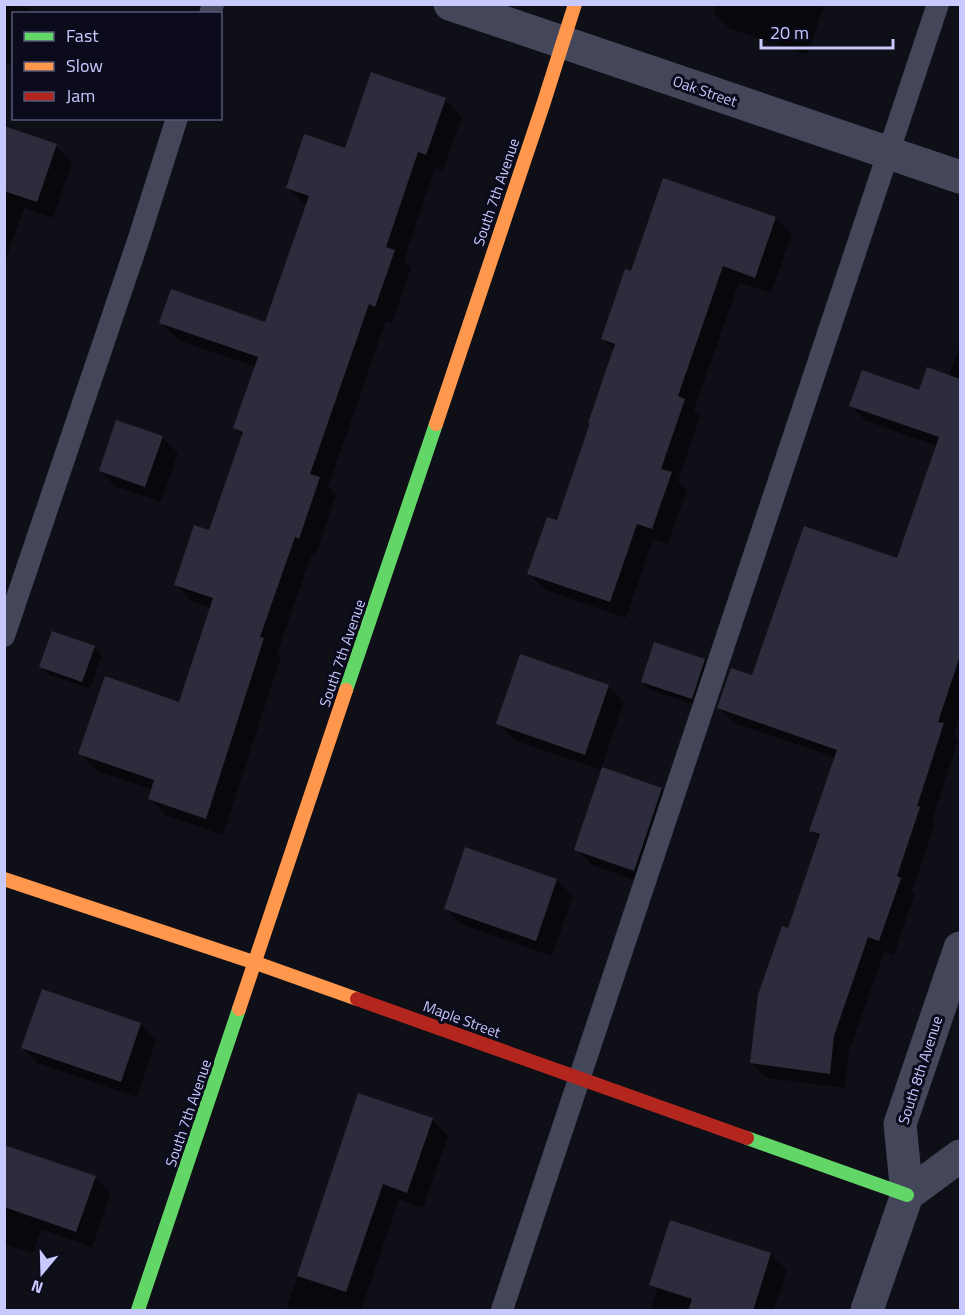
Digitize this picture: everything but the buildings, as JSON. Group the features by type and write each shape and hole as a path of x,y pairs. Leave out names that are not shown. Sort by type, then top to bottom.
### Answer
{"street":[{"name":"Oak Street","path":"450,4 960,177"},
{"name":"South 7th Avenue","path":"138,1311 575,4"},
{"name":"Maple Street","path":"4,879 256,963 907,1195"},
{"name":"South 8th Avenue","path":"867,1311 907,1195 900,1124 960,948"},
{"path":"907,1195 960,1156"}],"lane":[{"path":"502,1311 938,4"},
{"path":"4,636 138,241 176,120"}],"traffic: fast":[{"path":"346,690 436,424"},
{"path":"138,1310 239,1009"},
{"path":"747,1138 907,1195"}],"traffic: slow":[{"path":"436,424 575,4"},
{"path":"239,1009 346,690"},
{"path":"4,879 357,999"}],"traffic: jam":[{"path":"357,999 747,1138"}]}
